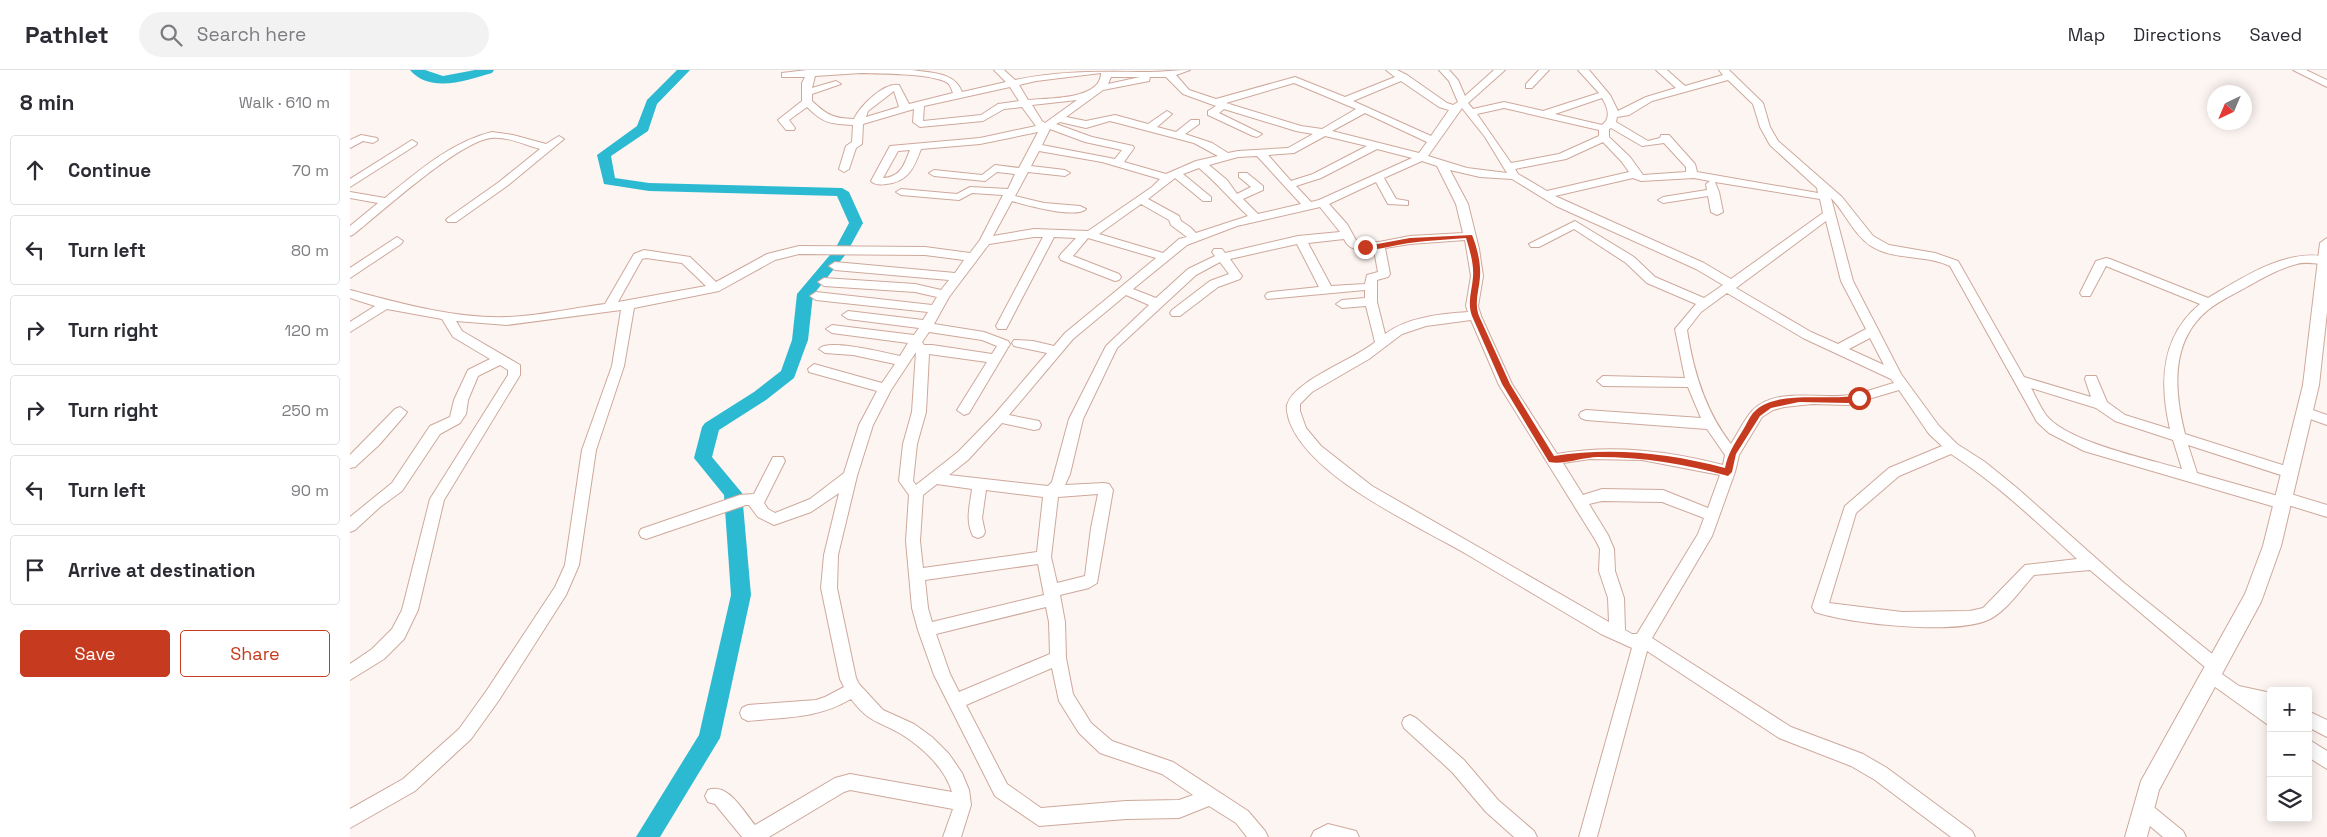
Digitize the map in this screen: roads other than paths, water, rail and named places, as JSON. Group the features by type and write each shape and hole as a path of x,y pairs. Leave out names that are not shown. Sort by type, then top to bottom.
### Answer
{"main road":[{"path":"2136,837 2154,780 2254,596 2272,546 2315,358 2326,251"}],"street":[{"path":"785,76 861,70 912,73 948,79 955,85 959,96"},
{"path":"999,70 1013,84 1038,124 1073,123 1088,125 1112,118 1178,134 1208,145 1225,156"},
{"path":"919,104 918,122 920,124 986,118 992,110 997,108 1024,102 1095,92 1185,70"},
{"path":"1391,70 1443,105 1459,105 1470,113 1489,136 1514,176 1586,216 1700,266 1807,335 1899,381"},
{"path":"1444,70 1453,80 1459,105"},
{"path":"1210,796 1179,809 1126,810 1039,817 1002,790 942,675 926,630 920,608 913,541 916,493 963,456 999,418 1069,336 1184,242 1255,217 1322,203 1422,157 1459,105 1500,70"},
{"path":"1529,86 1544,70"},
{"path":"1583,70 1604,94 1608,126 1622,155 1635,174 1641,178 1694,175 1833,194 1873,242 1888,248 1936,255 1954,264 2042,419 2074,441 2191,476 2327,511"},
{"path":"1661,70 1684,90"},
{"path":"2298,70 2310,73 2327,84"},
{"path":"916,147 980,141 1051,123 1095,92 1105,71"},
{"path":"810,73 807,97 821,115 832,121 858,122 941,98 959,96 1036,78 1105,71 1159,76"},
{"path":"1507,167 1562,157 1625,113 1649,99 1684,90 1727,73 1758,103 1765,127 1774,143 1824,192 1848,280 1872,331 1899,381 1934,430 1952,448 1980,466 2012,492 2213,670 2234,691 2267,716"},
{"path":"1170,75 1186,92 1218,104 1292,126 1422,157 1442,166 1494,176 1514,176"},
{"path":"1344,101 1404,77"},
{"path":"1257,134 1212,113 1218,104 1296,80 1434,141"},
{"path":"790,128 783,120 807,97 836,84"},
{"path":"844,169 852,146 857,144 858,122 864,109 890,87 896,87 901,95 905,109"},
{"path":"1544,114 1604,94"},
{"path":"1470,113 1504,105 1608,126 1646,144 1666,138 1691,166 1691,172 1694,175"},
{"path":"1116,277 1066,257 1087,235 1141,200 1171,176 1200,163 1225,156 1290,151 1364,109"},
{"path":"1148,128 1168,114"},
{"path":"1178,134 1195,122"},
{"path":"952,837 962,802 958,782 934,751 908,729 877,714 853,690 840,648 829,588 831,555 850,476 866,425 903,361 918,344 944,295 970,257 985,240 1035,147 1051,123"},
{"path":"1051,123 1090,140 1129,148 1118,163"},
{"path":"350,232 447,156 478,138 492,135 548,148"},
{"path":"350,145 355,138 373,140"},
{"path":"452,220 503,184 559,140"},
{"path":"350,184 412,143"},
{"path":"1290,185 1317,176 1375,146"},
{"path":"1035,147 1118,163 1171,176 1207,199"},
{"path":"1260,153 1309,207"},
{"path":"1200,163 1223,182 1255,217"},
{"path":"1442,166 1462,204 1476,261 1477,276 1472,306 1475,316 1506,384 1578,502 1596,527 1607,549 1607,571 1616,598 1617,634"},
{"path":"934,174 985,178 995,168 1066,173"},
{"path":"1546,195 1635,174"},
{"path":"1236,198 1259,188 1243,175"},
{"path":"1377,177 1382,182 1392,202 1404,203"},
{"path":"1710,178 1717,212"},
{"path":"901,192 958,198 970,190 1009,195 1044,206 1080,209"},
{"path":"1663,200 1714,192"},
{"path":"350,195 388,202"},
{"path":"1141,200 1175,218 1175,223 1186,229 1194,238"},
{"path":"1322,203 1349,236 1352,244 1356,246 1379,246 1410,240 1469,236"},
{"path":"1732,454 1718,439 1709,424 1686,355 1682,329 1688,317 1830,213"},
{"path":"1535,244 1586,216"},
{"path":"1574,224 1630,260 1651,280 1706,303"},
{"path":"985,240 1034,233 1087,235 1165,257"},
{"path":"1002,326 1050,234"},
{"path":"1259,837 1242,818 1167,768 1106,747 1085,728 1065,696 1058,658 1057,622 1053,594 1044,557 1051,492 1063,474 1076,419 1112,346 1157,302 1192,272 1220,253 1301,240 1349,236"},
{"path":"1301,240 1327,291"},
{"path":"350,274 396,241"},
{"path":"1379,246 1384,274 1371,278 1371,302 1381,343"},
{"path":"350,294 384,305 446,315 508,321 610,308 715,288 780,253 852,249 925,251 970,257"},
{"path":"2191,476 2171,409 2169,384 2171,361 2182,332 2199,311 2209,303 2256,277 2297,260 2326,251"},
{"path":"1176,313 1214,284 1236,276 1220,253"},
{"path":"610,308 638,257 644,254 686,260 715,288"},
{"path":"2086,293 2100,264 2106,262 2209,303"},
{"path":"834,266 931,273 957,277"},
{"path":"824,282 915,288 944,295"},
{"path":"1271,296 1363,287"},
{"path":"1124,290 1157,302"},
{"path":"816,296 936,309"},
{"path":"1342,304 1371,302"},
{"path":"350,328 384,305"},
{"path":"350,819 409,784 435,763 465,734 493,695 561,590 572,565 588,450 618,366 628,305"},
{"path":"350,673 378,654 398,634 410,610 437,499 514,376 515,368 457,334 446,315"},
{"path":"848,315 890,319 984,336 1002,343 1004,346 964,410"},
{"path":"1475,316 1444,319 1408,327 1381,343 1363,357 1346,364 1301,394 1294,404 1293,411 1294,423 1302,436 1333,465 1388,504 1617,634 1631,641 1642,640 1772,726 1785,733 1857,760 1881,774 1966,837"},
{"path":"832,329 918,344 932,349 995,359"},
{"path":"1838,350 1872,331"},
{"path":"1018,343 1034,345 1057,352"},
{"path":"916,493 906,481 910,444 919,412 923,354 918,344"},
{"path":"825,349 853,351 903,361"},
{"path":"350,526 375,503 397,487 434,430 455,420 459,414 461,400 473,373 500,360"},
{"path":"814,369 886,388"},
{"path":"2091,379 2100,404"},
{"path":"2020,380 2100,404 2120,418 2290,473"},
{"path":"1603,381 1694,383"},
{"path":"1588,837 1642,640 1705,536 1728,472 1732,454 1757,414 1769,406 1799,399 1848,400 1899,381"},
{"path":"350,463 374,441 400,412"},
{"path":"2304,412 2327,420"},
{"path":"1586,415 1709,424"},
{"path":"999,418 1034,425"},
{"path":"1952,448 1894,472 1850,510 1820,607 1831,612 1862,616 1933,620 1968,619 1986,614 2030,569 2092,564"},
{"path":"1552,460 1589,454 1620,454 1692,463 1728,472"},
{"path":"646,533 751,501 778,461"},
{"path":"751,501 774,519 792,515 811,508 829,496 850,476"},
{"path":"926,630 1053,594 1092,579 1098,528 1106,490 1100,487 1051,492 980,485 936,478"},
{"path":"978,532 975,518 980,485"},
{"path":"1578,502 1602,495 1663,496 1712,516"},
{"path":"917,575 1044,557"},
{"path":"956,701 1058,658"},
{"path":"748,713 816,707 828,704 853,690"},
{"path":"2234,691 2267,699"},
{"path":"2312,720 2327,729"},
{"path":"1410,723 1458,766 1492,806 1528,837"},
{"path":"2312,750 2327,761"},
{"path":"714,796 719,796 753,836 834,788 850,782 962,802"},
{"path":"2144,810 2177,837"},
{"path":"1320,837 1328,833 1350,837"}],"waterway":[{"path":"416,70 443,80 460,78 488,70"},
{"path":"647,837 709,738 741,595 733,493 703,458 711,427 760,396 788,374 800,340 805,294 841,251 856,223 842,192 649,187 609,181 604,155 643,128 651,103 684,70"}]}
